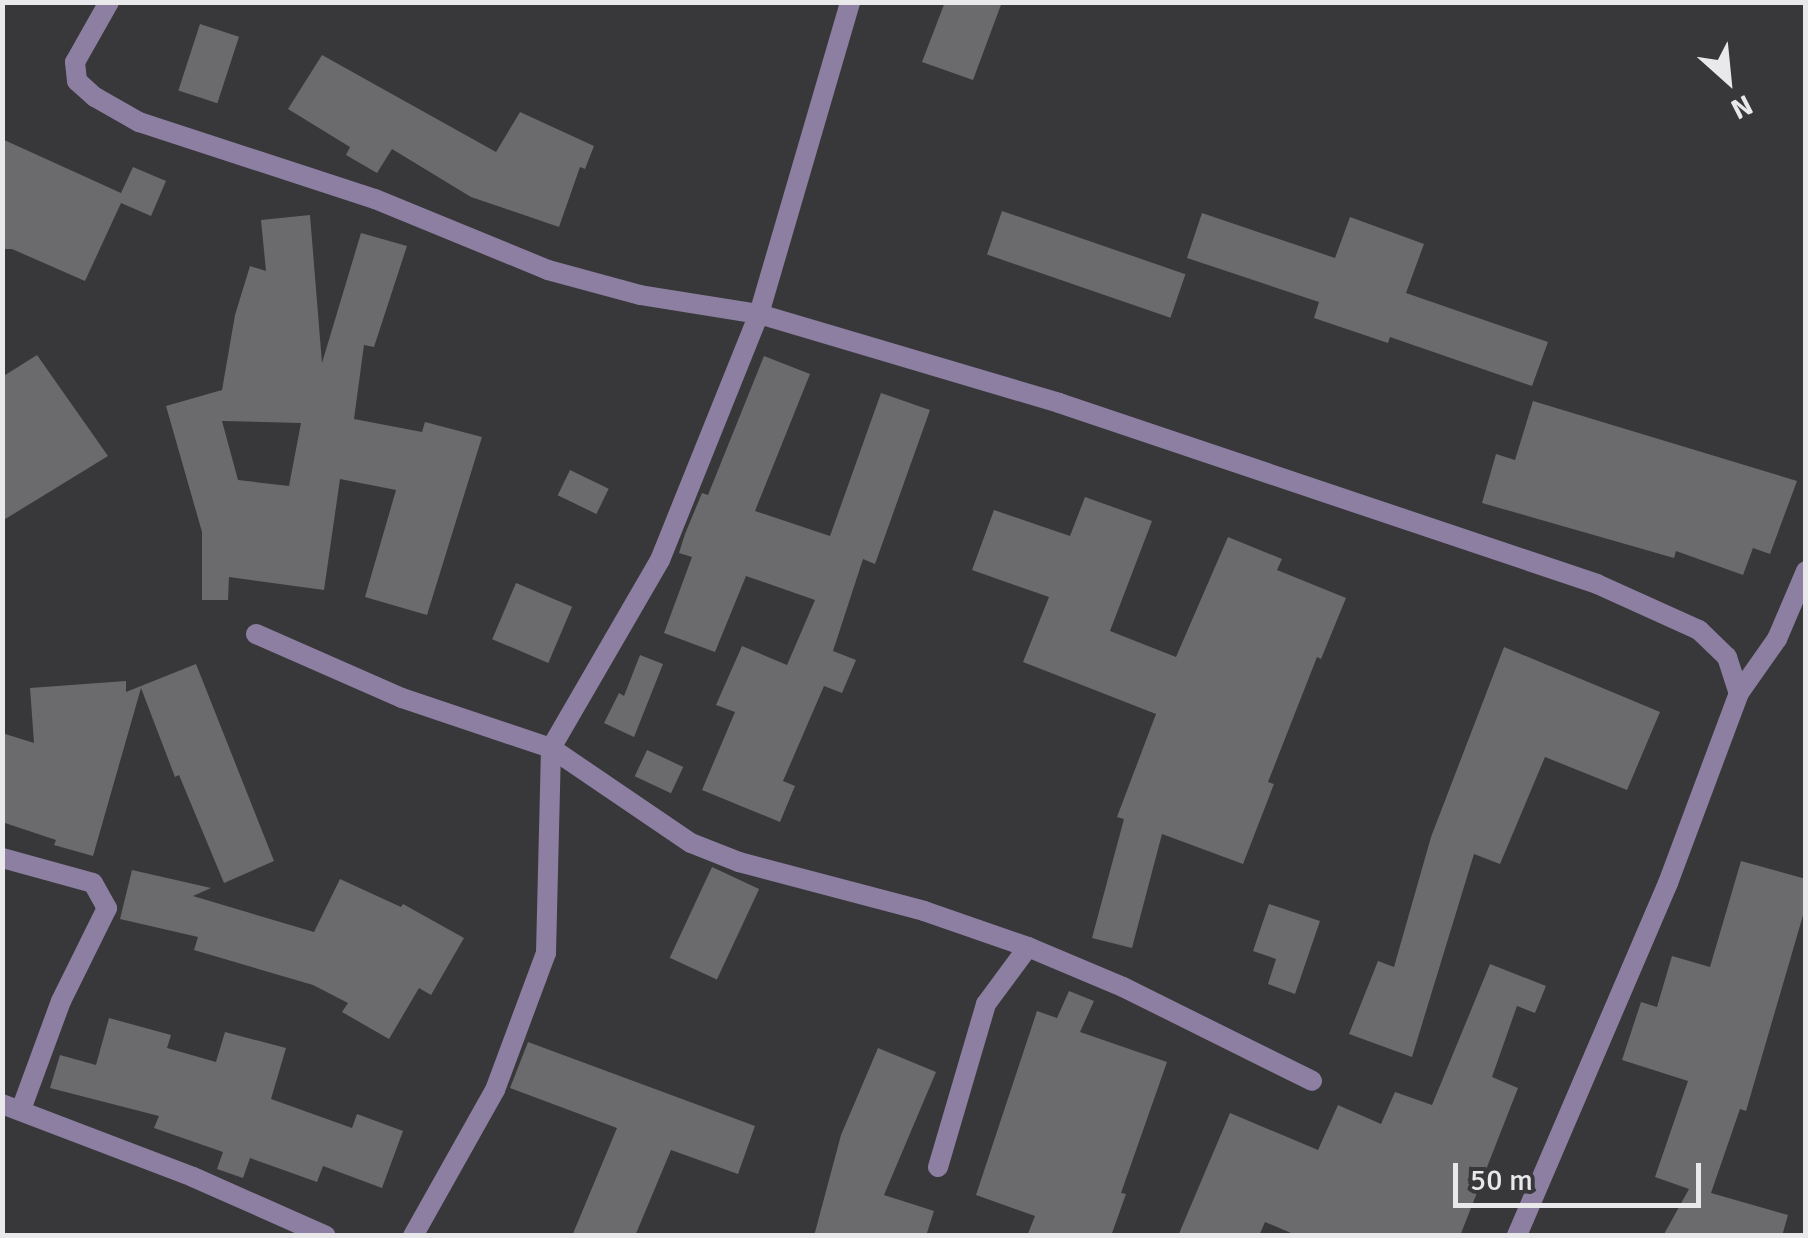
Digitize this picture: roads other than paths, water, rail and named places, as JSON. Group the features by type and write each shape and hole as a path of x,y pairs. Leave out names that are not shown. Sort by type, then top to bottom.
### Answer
{"street":[{"path":"109,2 74,62 78,81 95,97 139,122 375,199 548,270 640,295 758,314 1058,404 1597,584 1699,630 1728,658 1739,693"},
{"path":"412,1236 495,1090 546,952 552,748 660,560 758,314 850,2"},
{"path":"1517,1236 1668,882 1739,693 1778,639 1806,571"},
{"path":"256,634 402,698 552,748 691,843 739,862 924,911 1028,946 1122,987 1312,1081"},
{"path":"2,858 93,883 106,908 12,1107 193,1177 326,1236"},
{"path":"938,1167 986,1004 1028,946"}]}
